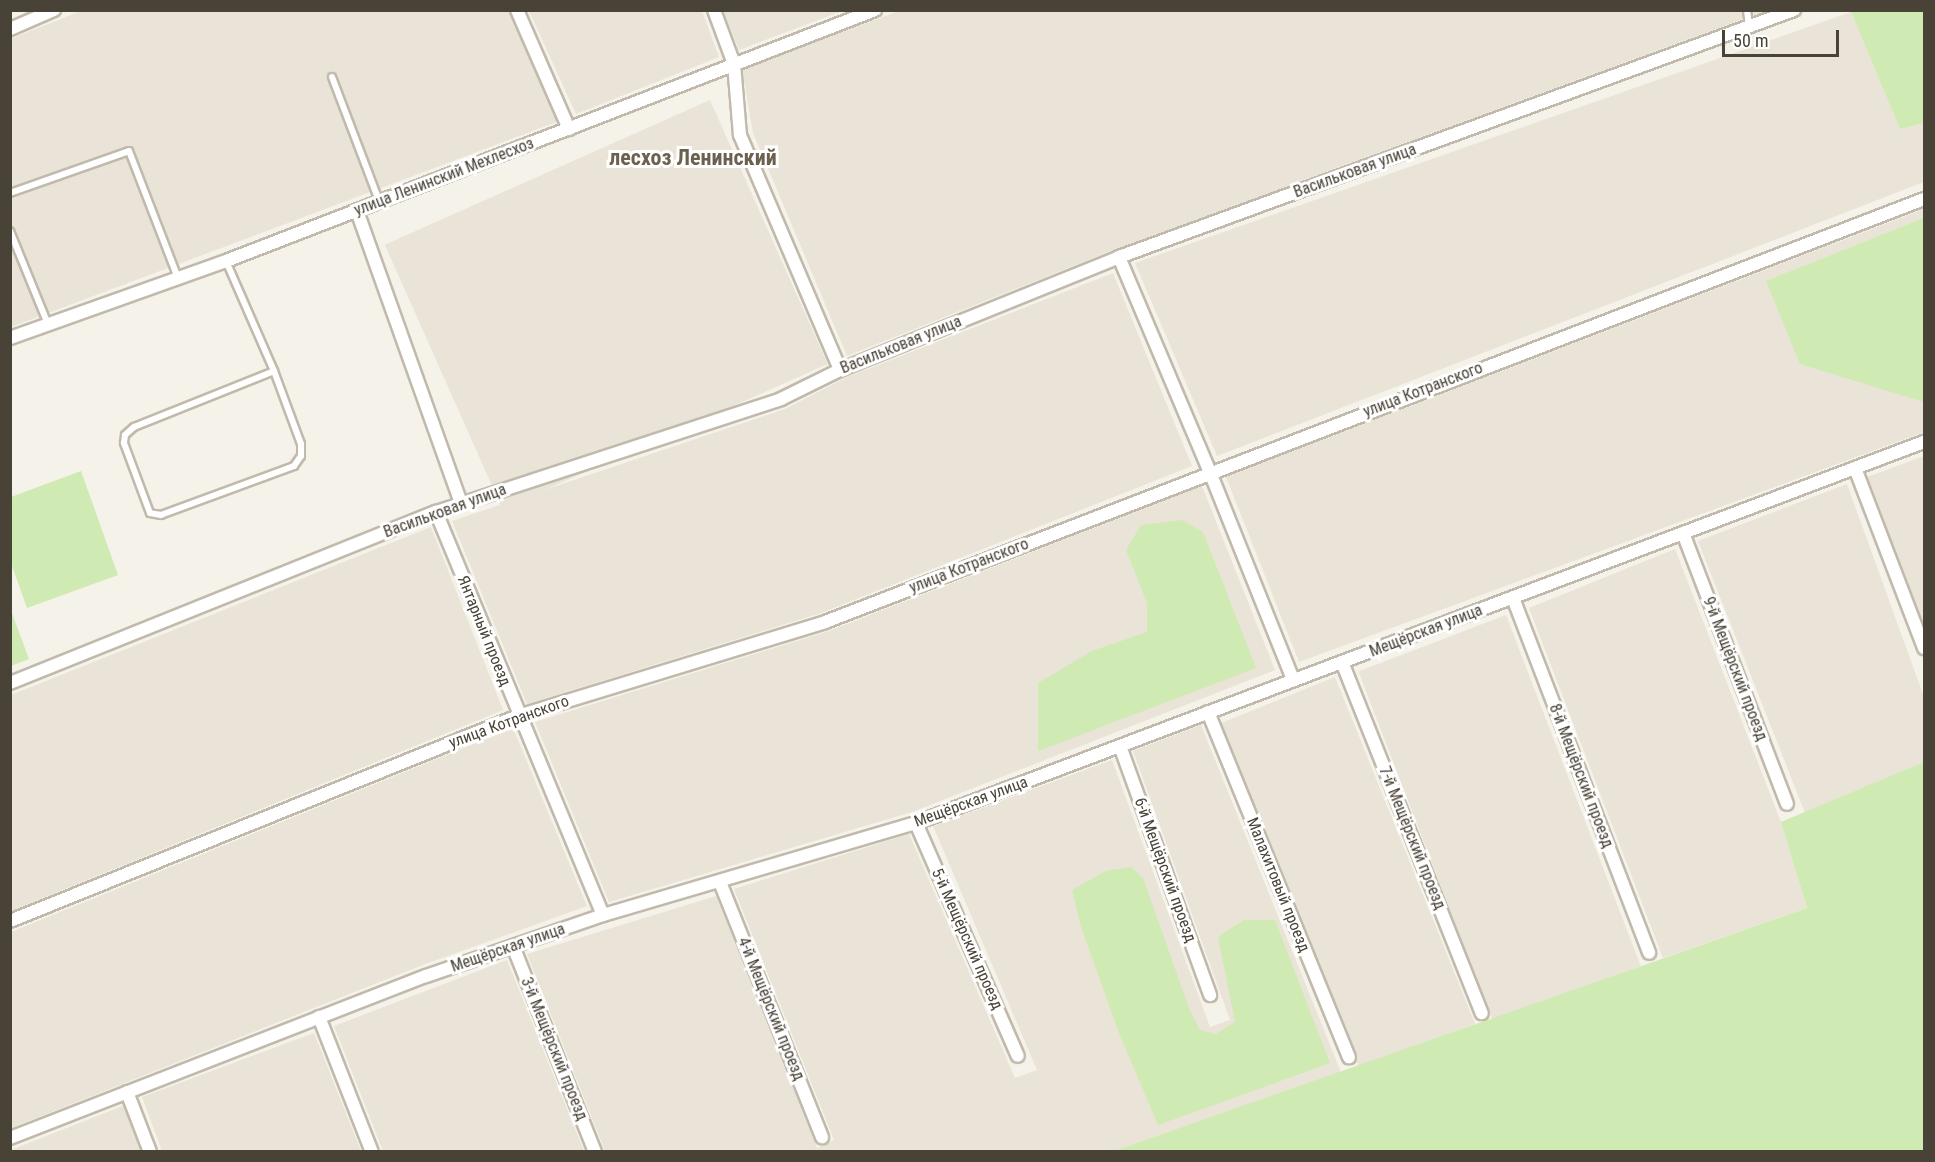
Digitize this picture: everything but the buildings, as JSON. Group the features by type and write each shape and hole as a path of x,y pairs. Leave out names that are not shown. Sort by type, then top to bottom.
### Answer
{"street":[{"path":"10,29 54,10"},
{"path":"517,10 569,129"},
{"path":"714,10 734,64 740,135 840,370"},
{"name":"улица Ленинский Мехлесхоз","path":"10,338 226,261 875,10"},
{"name":"Васильковая улица","path":"10,683 436,512 781,399 840,370 1119,257 1794,10"},
{"name":"улица Котранского","path":"10,921 518,716 825,622 1924,198"},
{"path":"357,211 462,503"},
{"path":"1119,257 1210,472 1293,680"},
{"name":"Мещёрская улица","path":"10,1138 426,976 603,915 916,823 1924,442"},
{"path":"1855,468 1924,648"},
{"name":"Янтарный проезд","path":"436,512 518,716 603,915"},
{"name":"9-й Мещёрский проезд","path":"1683,533 1787,804"},
{"name":"8-й Мещёрский проезд","path":"1513,598 1649,953"},
{"name":"7-й Мещёрский проезд","path":"1342,662 1482,1013"},
{"name":"Малахитовый проезд","path":"1208,712 1349,1057"},
{"name":"6-й Мещёрский проезд","path":"1120,746 1210,995"},
{"name":"5-й Мещёрский проезд","path":"916,823 1018,1056"},
{"name":"4-й Мещёрский проезд","path":"720,882 822,1137"},
{"name":"3-й Мещёрский проезд","path":"513,946 595,1152"},
{"path":"319,1017 372,1152"},
{"path":"128,1092 150,1152"}],"lane":[{"path":"1747,10 1749,27"},
{"path":"332,77 379,202"},
{"path":"10,193 129,151 178,278"},
{"path":"10,231 48,324"},
{"path":"226,261 274,371 301,444 301,456 294,466 161,515 150,513 124,443 126,435 134,426 274,371"}],"shaded area":[{"path":"81,11 509,11 559,121 11,327 10,39"},
{"path":"529,11 702,11 719,57 576,114"},
{"path":"723,11 842,11 739,50"},
{"path":"899,11 1765,11 1113,250 847,356 753,133 742,69"},
{"path":"1851,12 1900,129 1924,123 1924,182 1217,456 1135,263"},
{"path":"710,100 828,364 502,509 385,245"},
{"path":"1924,209 1924,432 1299,662 1226,477"},
{"path":"1113,273 1192,466 821,613 527,704 452,521 785,409 845,378"},
{"path":"1924,456 1924,626 1867,477"},
{"path":"1847,484 1924,697 1924,762 1805,813 1698,541"},
{"path":"1202,486 1275,670 912,812 609,902 535,722 829,631"},
{"path":"431,527 503,710 11,911 11,695"},
{"path":"1675,549 1781,822 1807,908 1663,958 1529,608"},
{"path":"1506,615 1641,966 1493,1023 1358,672"},
{"path":"1335,677 1475,1024 1360,1070 1220,723"},
{"path":"1201,725 1341,1072 1114,1151 605,1151 527,954 716,896 817,1148 834,1140 734,889 909,834 1015,1078 1037,1070 933,826 1112,760 1210,1027 1230,1020 1133,751"},
{"path":"513,728 587,906 420,966 11,1128 11,932"},
{"path":"507,960 584,1151 383,1151 334,1026"},
{"path":"314,1033 361,1151 162,1151 142,1097"},
{"path":"125,1105 143,1151 11,1151 11,1150"}],"green space":[{"path":"1924,11 1924,123 1900,129 1851,12"},
{"path":"1924,218 1924,402 1800,364 1766,281"},
{"path":"81,471 118,575 27,608 11,563 11,497"},
{"path":"1182,520 1203,532 1256,668 1038,751 1038,683 1092,651 1147,632 1147,603 1126,550 1141,525"},
{"path":"10,608 29,659 11,666 10,666"},
{"path":"1924,762 1924,1151 1114,1151 1807,908 1781,822"},
{"path":"1131,867 1143,878 1190,1011 1200,1030 1216,1034 1235,1022 1218,937 1244,920 1275,920 1330,1063 1158,1125 1119,1033 1081,927 1072,890 1106,871"}],"district":[{"name":"лесхоз Ленинский","path":"693,158"}]}
